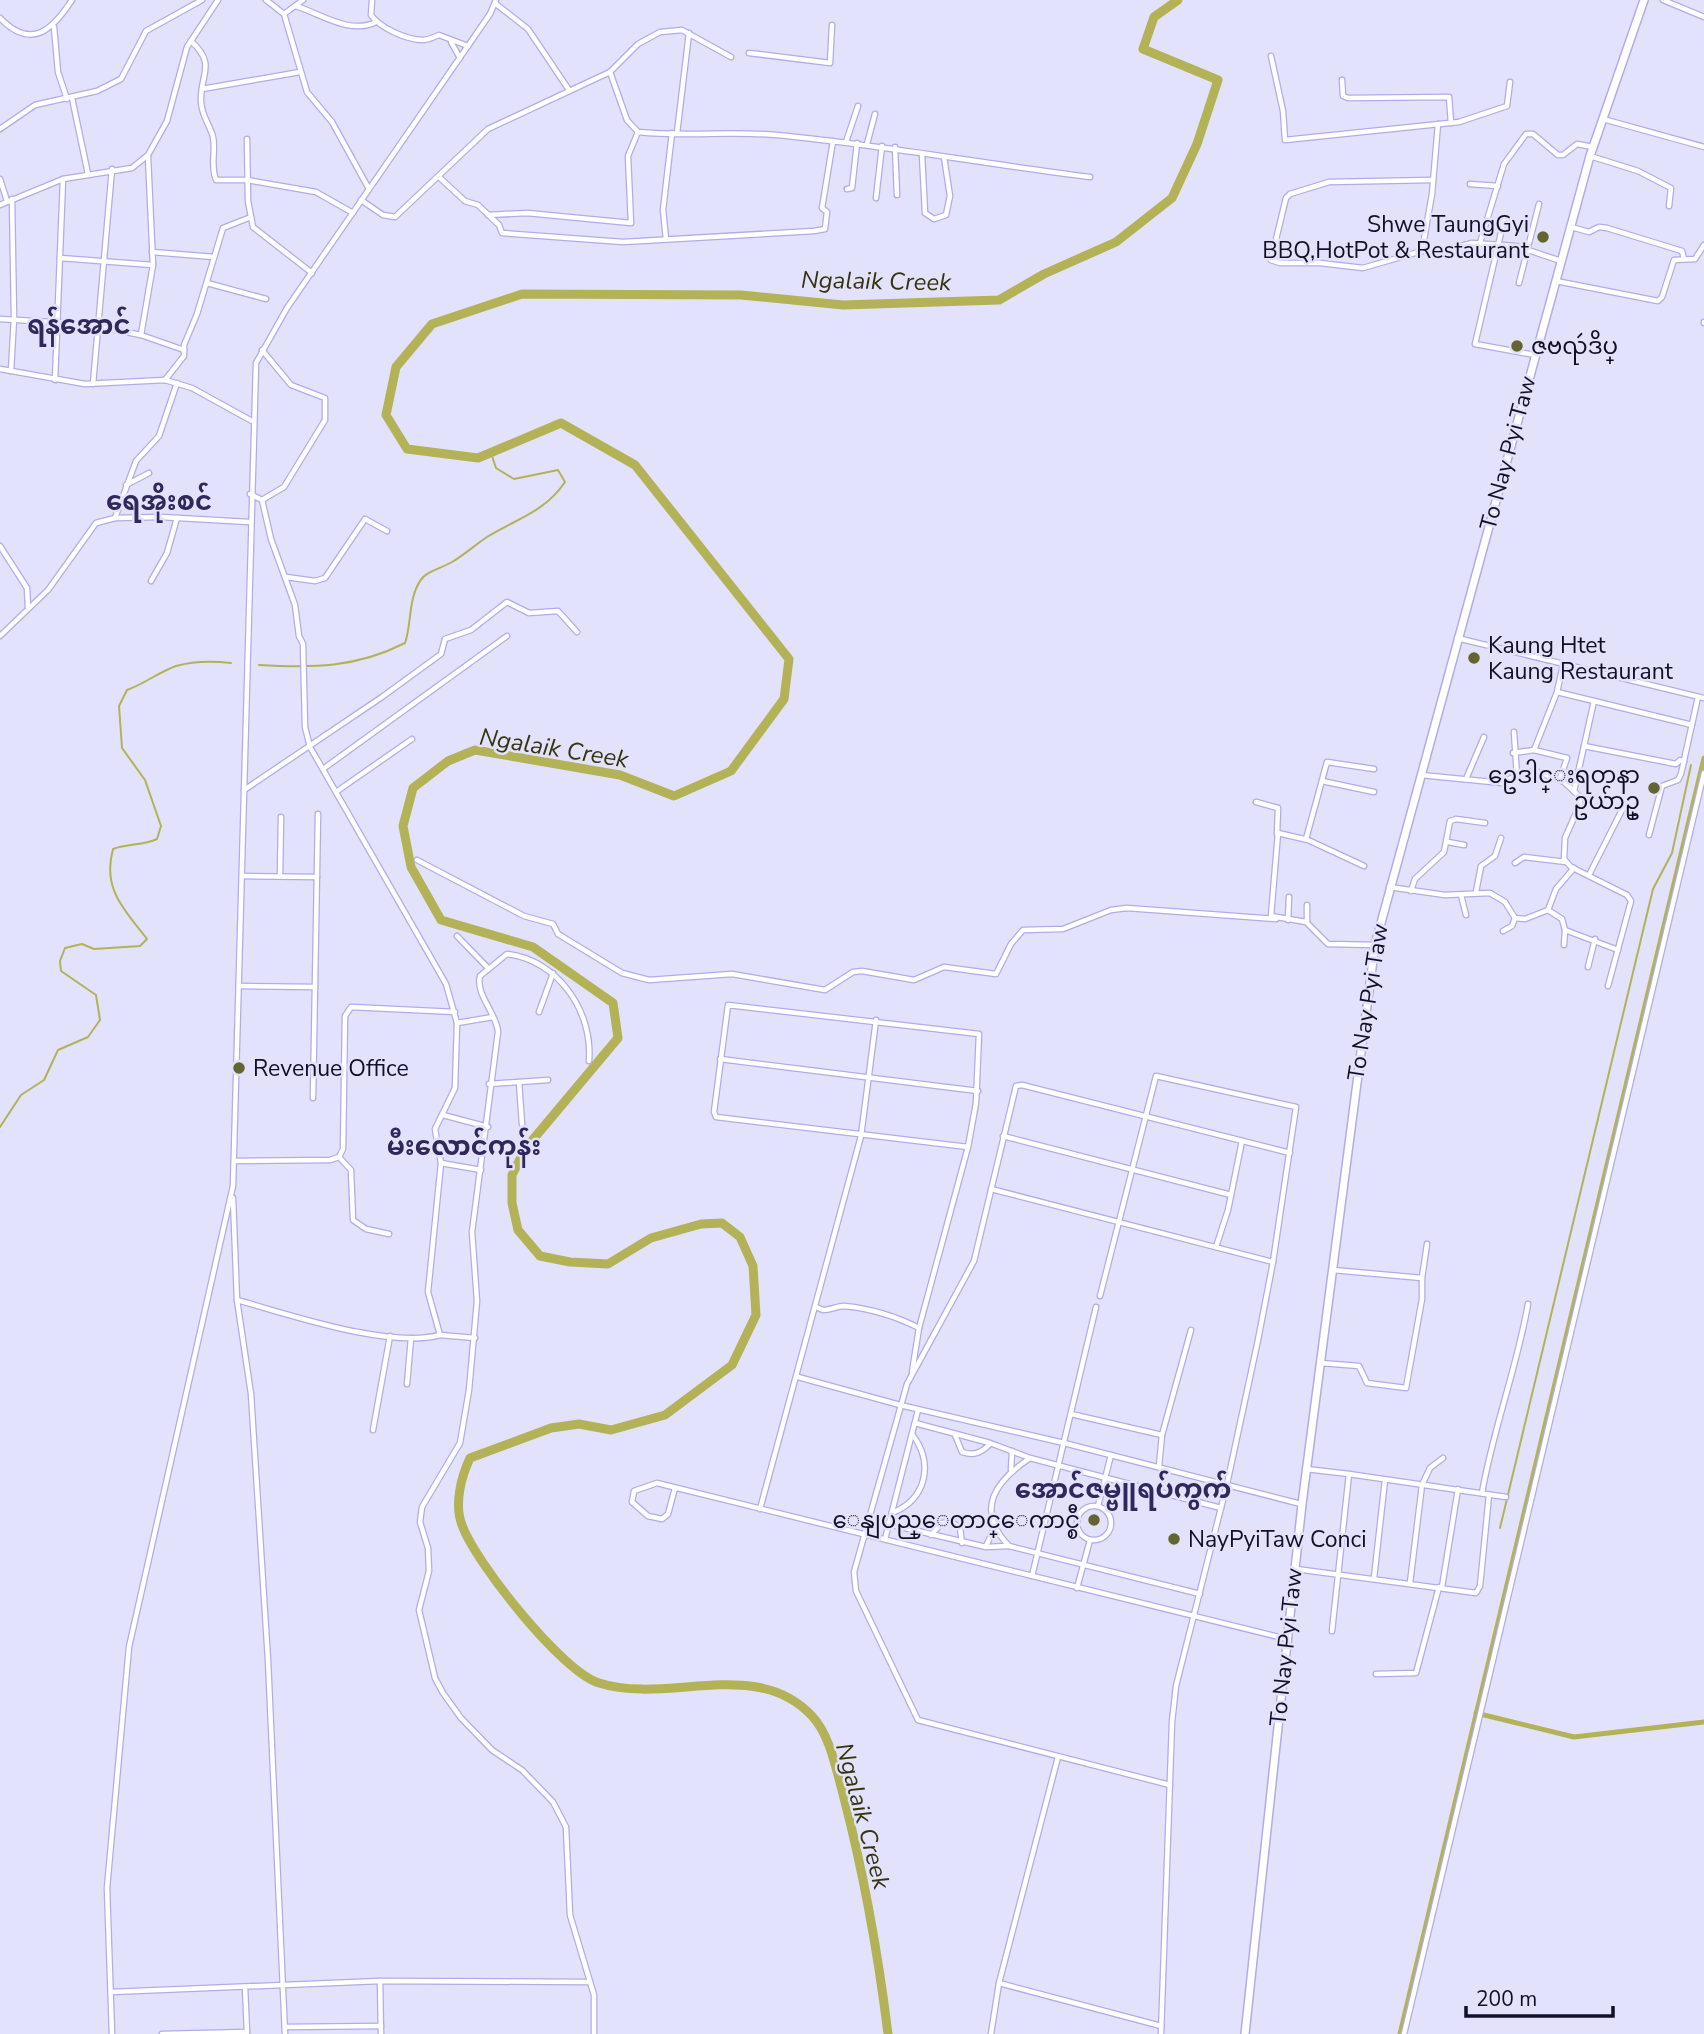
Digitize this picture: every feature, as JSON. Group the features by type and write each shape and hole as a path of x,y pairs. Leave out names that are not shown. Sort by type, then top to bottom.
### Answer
{"main road":[{"name":"To Nay Pyi Taw","path":"1245,2034 1302,1504 1375,945 1388,887 1590,156 1642,1"}],"street":[{"path":"0,18 21,33 43,33 54,27 72,0"},
{"path":"0,129 35,105 70,99 121,79 146,31 202,0"},
{"path":"0,205 63,179 112,169 132,168 148,155 167,121 181,63 191,41 218,0"},
{"path":"266,0 284,14 307,92 332,122 369,190"},
{"path":"373,0 372,9 376,22"},
{"path":"372,9 379,0"},
{"path":"1662,0 1704,17"},
{"path":"284,14 299,2 352,27 363,28 376,22 416,39 428,40 439,35 451,42 468,46"},
{"path":"285,2034 268,1660 251,1394 237,1300 233,1186 254,380 261,349 496,2 528,29 569,90"},
{"path":"749,53 830,63 832,25"},
{"path":"54,27 58,72 70,99 88,174"},
{"path":"361,200 383,215 395,217 488,129 610,72 638,44 660,32 674,29 689,33 731,57"},
{"path":"666,239 663,210 689,33"},
{"path":"191,41 200,50 206,65 202,109 214,142 216,180 247,180 305,192 316,191 353,212"},
{"path":"451,42 460,58"},
{"path":"1271,56 1283,111 1285,140 1451,123 1481,117 1507,106 1510,82"},
{"path":"202,89 300,72"},
{"path":"610,72 627,120 638,132 709,131 858,143 1090,177"},
{"path":"1342,80 1343,96 1348,98 1449,97 1451,123"},
{"path":"846,142 858,106"},
{"path":"867,144 875,114"},
{"path":"1602,119 1704,147"},
{"path":"1422,251 1437,124"},
{"path":"487,215 527,213 631,223 628,156 638,132"},
{"path":"1480,243 1504,164 1529,132 1558,155 1563,155 1577,144 1593,147"},
{"path":"247,139 247,180 255,229 312,273"},
{"path":"439,177 466,201 478,205 502,233 623,242 825,229 827,212 822,208 833,141"},
{"path":"848,188 852,188 858,143"},
{"path":"877,198 883,146"},
{"path":"895,147 897,195"},
{"path":"922,154 925,213 934,219 946,215 950,196 944,157"},
{"path":"141,335 153,265 148,155"},
{"path":"1590,156 1637,171 1671,188 1669,206"},
{"path":"93,384 96,326 112,169"},
{"path":"0,179 9,200 14,318 11,371"},
{"path":"55,380 63,179"},
{"path":"1432,180 1329,182 1290,194 1286,198 1271,260 1280,263 1320,263 1363,268 1422,251 1439,252 1480,243 1528,249 1561,261"},
{"path":"1470,184 1498,186"},
{"path":"1519,283 1539,204"},
{"path":"165,380 184,356 223,228 251,217"},
{"path":"1504,220 1476,345 1535,355"},
{"path":"1571,227 1589,232 1599,227 1607,228 1682,251 1684,259"},
{"path":"1556,281 1657,301 1662,298 1674,260 1695,259 1704,245"},
{"path":"152,252 215,257"},
{"path":"60,258 153,265"},
{"path":"207,283 266,299"},
{"path":"0,319 96,326 141,335 184,351"},
{"path":"261,349 291,384 318,393 325,398 327,407 325,420 284,488 262,500"},
{"path":"0,369 55,380 93,384 165,380 177,383 252,421"},
{"path":"115,518 136,461 159,436 177,383"},
{"path":"125,485 149,473"},
{"path":"250,494 262,500"},
{"path":"262,500 271,538 295,605 305,659 305,727 310,747 446,984 455,1012 455,1088 435,1129 440,1163 428,1292 440,1335"},
{"path":"0,636 53,584 96,523 115,518 177,517 249,522"},
{"path":"151,581 167,553 177,517"},
{"path":"285,577 315,581 325,578 365,519 387,531"},
{"path":"0,546 27,588 28,609"},
{"path":"244,790 310,747 441,654 444,639 471,630 507,602 529,613 558,611 577,632"},
{"path":"323,769 507,636"},
{"path":"1457,638 1701,697 1678,780 1662,786 1649,835"},
{"path":"1534,750 1557,692 1563,665"},
{"path":"1557,692 1692,725"},
{"path":"1574,791 1594,701"},
{"path":"1514,732 1513,753 1517,776"},
{"path":"1466,779 1484,737"},
{"path":"336,792 412,738"},
{"path":"1584,746 1676,764 1680,760 1684,762"},
{"path":"1513,753 1534,750 1568,758 1567,763 1562,765 1560,779"},
{"path":"1306,839 1329,761 1374,769"},
{"path":"1420,775 1502,783 1531,771 1560,779 1574,791 1580,804 1565,838 1566,862"},
{"path":"1404,2034 1704,773"},
{"path":"1322,781 1374,792"},
{"path":"1256,802 1278,808 1271,916 1276,919"},
{"path":"1589,875 1626,802"},
{"path":"313,1098 318,814"},
{"path":"280,876 281,817"},
{"path":"1411,891 1415,879 1442,855 1448,842 1449,824 1453,819 1485,823"},
{"path":"1277,835 1306,839 1364,866"},
{"path":"1476,892 1481,866 1495,856 1501,838"},
{"path":"1448,842 1464,845"},
{"path":"1515,863 1524,857 1566,862 1630,899 1608,986"},
{"path":"417,860 524,916 553,924 558,934 622,973 649,980 732,974 825,990 853,972 862,971 914,980 944,967 996,974 1002,967 1011,944 1023,930 1063,929 1111,910 1127,908 1307,923"},
{"path":"1388,887 1461,895 1476,892 1499,897 1515,918 1524,919 1548,910 1556,889 1574,868"},
{"path":"242,876 317,877"},
{"path":"1461,895 1466,915"},
{"path":"1288,920 1289,897"},
{"path":"1307,905 1307,923 1319,939 1328,944 1375,945"},
{"path":"1548,910 1562,919 1565,930 1564,945"},
{"path":"1503,931 1512,926 1515,918"},
{"path":"1565,930 1595,939 1618,950"},
{"path":"457,936 488,968"},
{"path":"1588,967 1595,939"},
{"path":"589,1061 590,1048 582,1012 553,973 532,960 506,954 480,976 478,984 498,1022 498,1032 489,1084 488,1127 472,1232 477,1301 475,1338 460,1443 422,1507 419,1522 428,1548 429,1571 419,1610 422,1633 435,1678 461,1718 492,1751 522,1770 553,1802 566,1827 570,1915 588,1982 594,1994 594,2034"},
{"path":"539,1012 553,973"},
{"path":"239,986 315,987"},
{"path":"913,1373 919,1328 968,1147 978,1091 981,1041 977,1032 730,1003 720,1059 715,1116 968,1147"},
{"path":"340,1157 345,1016 351,1007 455,1012"},
{"path":"457,1023 493,1017"},
{"path":"760,1509 798,1377 861,1136 876,1020"},
{"path":"720,1059 978,1091"},
{"path":"1100,1296 1145,1116 1158,1075 1296,1107 1273,1262 1227,1484 1177,1686 1170,1785 1161,2034"},
{"path":"489,1084 548,1080"},
{"path":"519,1082 522,1124"},
{"path":"1170,1785 918,1720 856,1591 854,1572 867,1535 900,1405 913,1373 974,1261 1015,1088 1020,1084 1290,1153"},
{"path":"443,1115 488,1127"},
{"path":"1003,1136 1231,1195"},
{"path":"1216,1247 1231,1195 1242,1141"},
{"path":"234,1161 340,1157"},
{"path":"340,1157 351,1170 353,1220 366,1229 389,1234"},
{"path":"440,1163 481,1170"},
{"path":"112,2034 107,1888 130,1640 233,1186"},
{"path":"991,1189 1273,1262"},
{"path":"1320,1363 1359,1366 1367,1384 1406,1388 1422,1299 1427,1244"},
{"path":"1332,1270 1422,1278"},
{"path":"237,1300 390,1336 411,1338 440,1335 475,1338"},
{"path":"1482,1493 1493,1440 1520,1351 1528,1304"},
{"path":"816,1307 823,1310 843,1306 854,1308 902,1319 919,1328"},
{"path":"1032,1576 1096,1307"},
{"path":"1158,1466 1162,1435 1191,1330"},
{"path":"373,1430 390,1336"},
{"path":"407,1384 411,1338"},
{"path":"798,1377 918,1410 1065,1443 1302,1504"},
{"path":"885,1539 918,1410"},
{"path":"1071,1414 1162,1435"},
{"path":"915,1423 990,1443 1059,1467 1221,1508"},
{"path":"891,1513 918,1497 921,1488 925,1458 912,1434"},
{"path":"955,1435 962,1452 970,1455 977,1454 990,1443"},
{"path":"1011,1471 1012,1450"},
{"path":"1098,1506 1111,1455"},
{"path":"1009,1546 995,1527 992,1505 996,1485 1030,1458"},
{"path":"1409,1583 1422,1485 1430,1468 1443,1458"},
{"path":"1307,1469 1506,1497"},
{"path":"1332,1631 1349,1474"},
{"path":"1374,1578 1385,1480"},
{"path":"675,1488 668,1514 662,1519 648,1516 632,1502 634,1492 654,1484 675,1488 1287,1639"},
{"path":"1376,1674 1416,1673 1440,1587 1458,1489"},
{"path":"1295,1569 1474,1593 1478,1591 1489,1495"},
{"path":"1098,1506 1108,1514 1111,1525 1101,1539 1090,1540 1077,1528 1078,1516 1086,1507 1098,1506"},
{"path":"931,1535 942,1523 952,1522 960,1528 962,1543"},
{"path":"888,1524 962,1543 986,1547 1009,1546 1200,1594"},
{"path":"986,1547 995,1527"},
{"path":"1077,1588 1090,1540"},
{"path":"991,2034 999,1983 1058,1757"},
{"path":"111,1992 380,1981 588,1982"},
{"path":"380,1981 381,2034"},
{"path":"999,1983 1161,2026"},
{"path":"162,2034 247,2033 245,1987"},
{"path":"285,2027 381,2025"},
{"path":"338,2026 338,2034"}],"waterway":[{"name":"Ngalaik Creek","path":"888,2034 870,1914 851,1824 832,1753 812,1716 790,1698 765,1689 738,1685 626,1688 599,1683 583,1675 543,1638 501,1588 470,1542 462,1525 460,1491 470,1458 551,1428 579,1424 611,1430 665,1415 732,1365 756,1315 753,1266 740,1237 722,1223 701,1224 651,1238 608,1264 570,1262 540,1256 518,1230 512,1203 512,1175 525,1149 618,1038 613,1003 533,947 441,920 411,867 403,826 413,788 448,761 475,750 620,775 674,796 731,771 784,699 789,659 635,465 561,423 478,458 407,449 386,415 396,367 432,324 522,294 741,295 843,305 999,300 1044,274 1116,242 1172,198 1197,144 1218,80 1143,49 1154,17 1178,0"},
{"path":"259,665 316,666 351,662 405,643 416,588 423,578 539,508 565,482 558,470 514,479 496,468 491,453"},
{"path":"0,1127 21,1095 44,1080 58,1050 88,1037 100,1020 96,995 61,971 60,961 65,948 82,944 94,949 140,946 147,939 117,898 110,876 113,849 157,839 161,826 145,780 122,748 119,706 127,690 176,666 204,662 231,663"},
{"path":"1400,2034 1704,758"},
{"path":"1500,1528 1653,889 1672,853 1691,765"},
{"path":"1476,1713 1574,1737 1704,1722"}],"place":[{"name":"Shwe TaungGyi BBQ,HotPot & Restaurant","path":"1543,237"},
{"name":"ဇဗၺဴဒိပ္","path":"1517,346"},
{"name":"Kaung Htet Kaung Restaurant","path":"1474,658"},
{"name":"ဥေဒါင္းရတနာ ဥယ်ာဥ္","path":"1654,788"},
{"name":"Revenue Office","path":"239,1068"},
{"name":"ေနျပည္ေတာင္ေကာင္စီ","path":"1094,1520"},
{"name":"NayPyiTaw Conci","path":"1174,1539"}],"district":[{"name":"ရန်အောင်","path":"79,325"},
{"name":"ရေအိုးစင်","path":"159,501"},
{"name":"မီးလောင်ကုန်း","path":"464,1146"},
{"name":"အောင်ဇမ္ဗူရပ်ကွက်","path":"1123,1489"}]}
